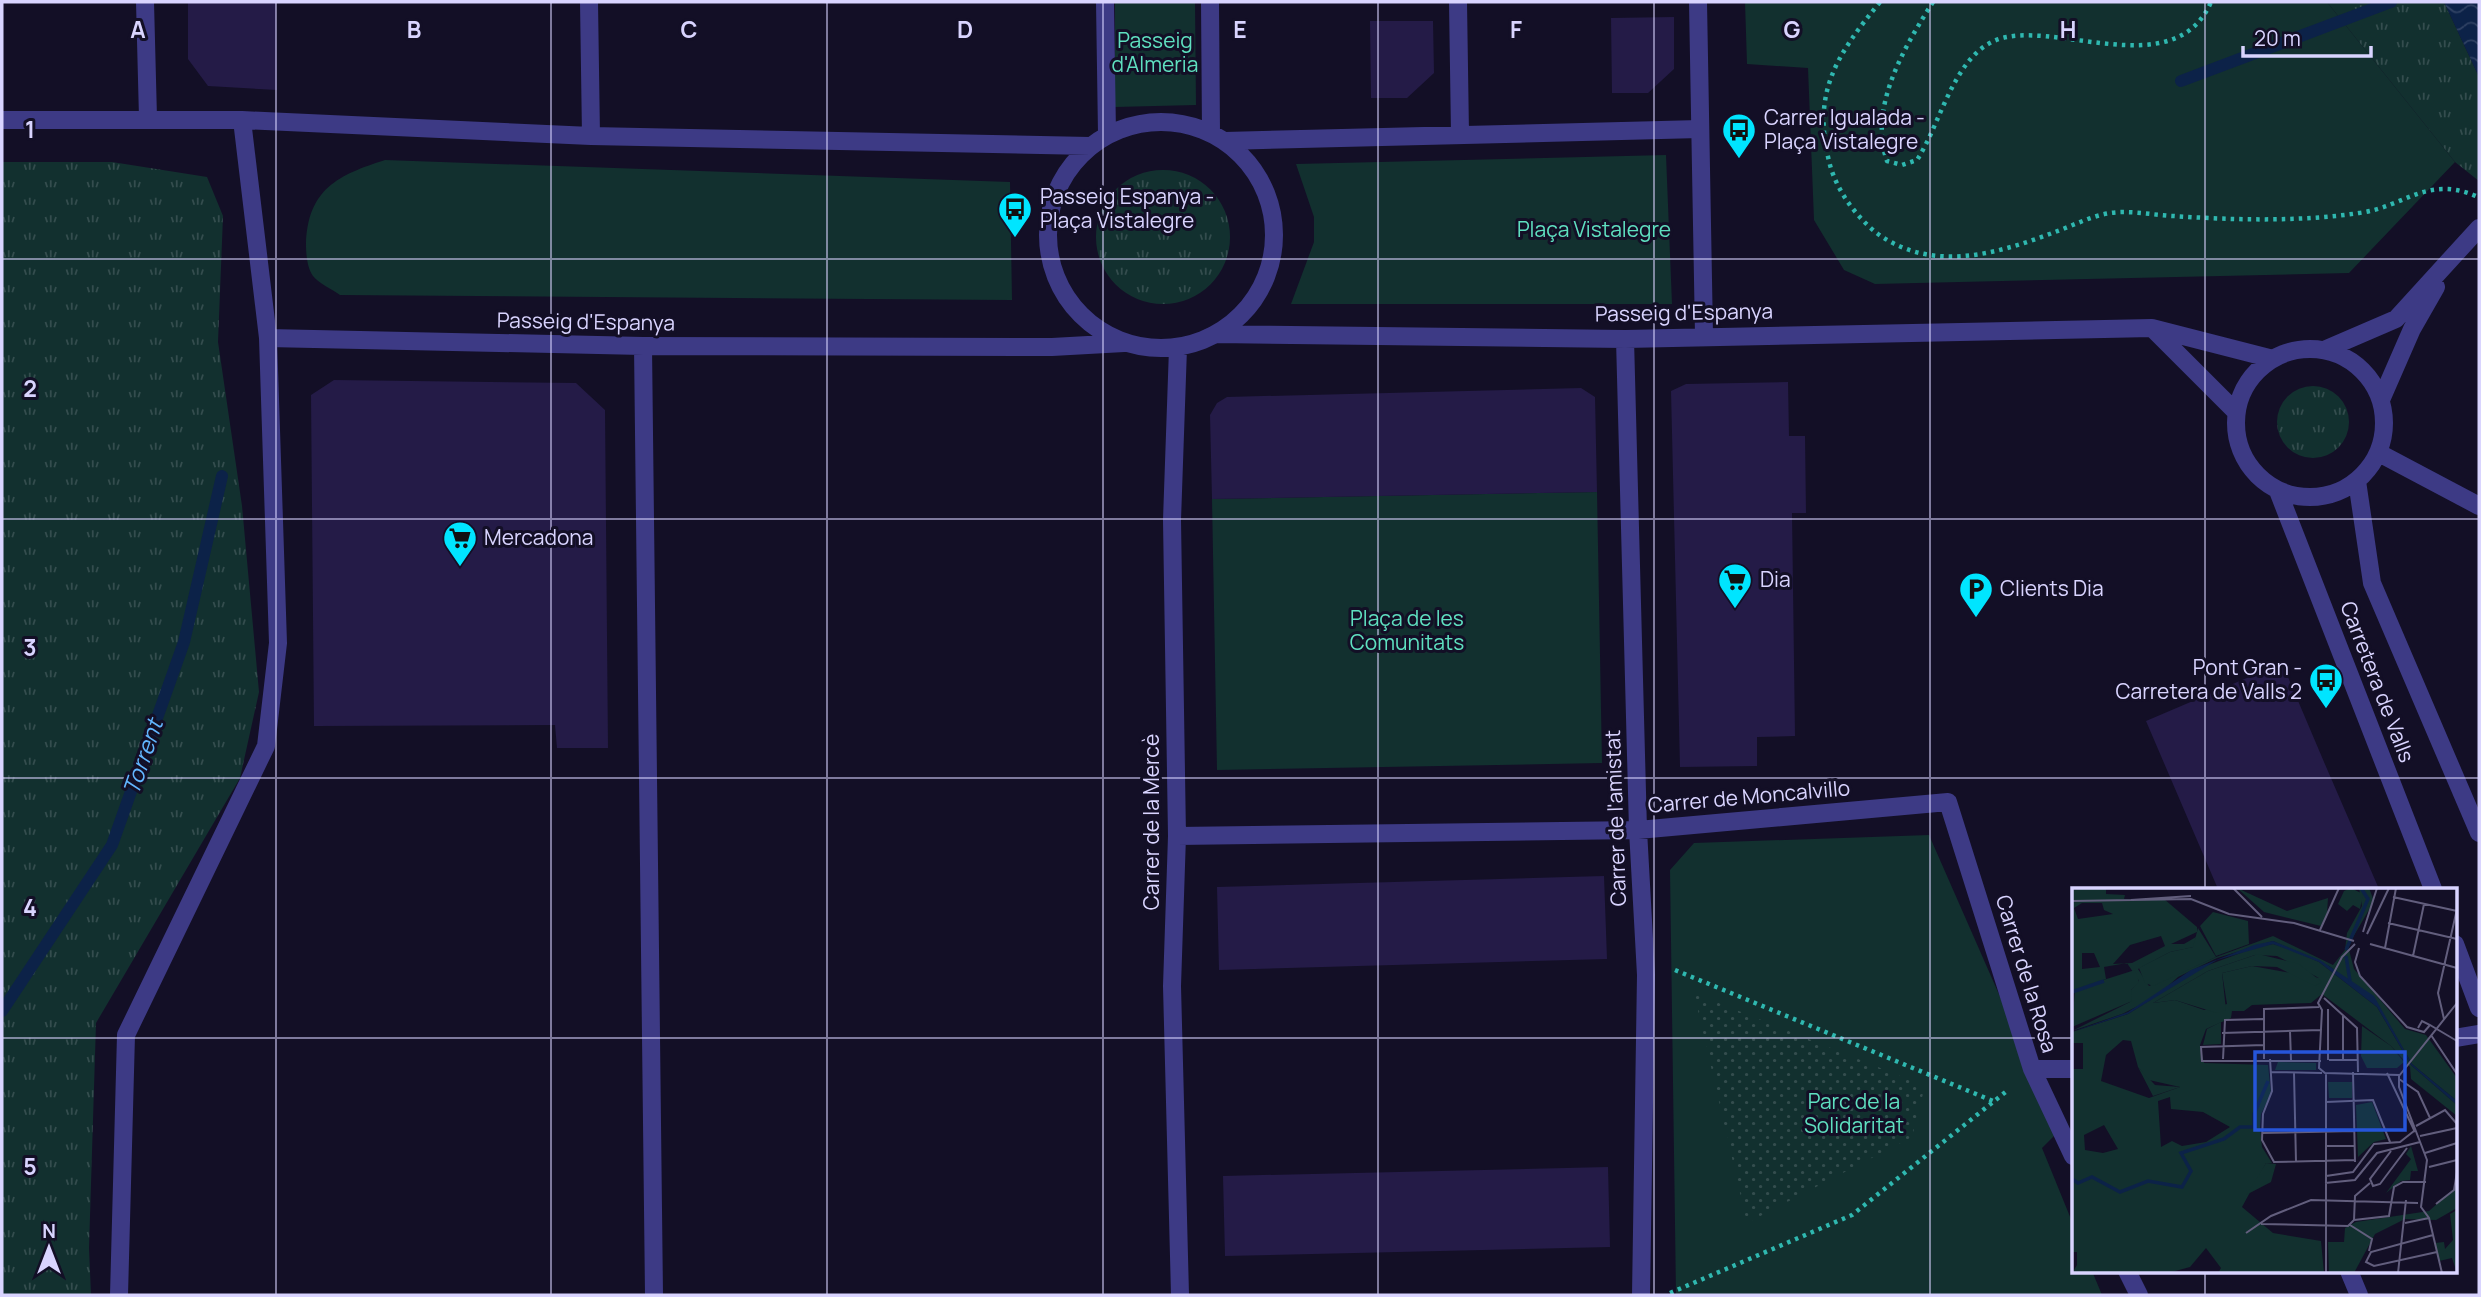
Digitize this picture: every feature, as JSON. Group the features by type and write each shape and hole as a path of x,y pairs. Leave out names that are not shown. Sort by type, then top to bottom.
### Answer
{"street":[{"path":"145,2 148,118"},
{"path":"589,2 591,136"},
{"path":"1105,2 1107,134"},
{"path":"1210,2 1218,137"},
{"path":"1458,2 1460,134"},
{"path":"1698,2 1704,335"},
{"path":"2,120 242,120 591,136 1090,145"},
{"path":"119,1295 126,1035 266,746 278,643 268,338 242,120"},
{"name":"Passeig d'Espanya","path":"1218,137 1252,167 1270,201 1275,239 1267,277 1247,310 1217,334 1178,348 1151,349 1124,343 1093,327 1068,302 1052,271 1047,237 1051,203 1066,171 1090,145 1107,134 1141,123 1177,122 1218,137 1700,129"},
{"path":"2324,350 2396,318 2450,263 2479,228"},
{"path":"2381,400 2412,329 2450,263"},
{"path":"2152,328 2236,412"},
{"name":"Passeig d'Espanya","path":"1217,334 1625,339 1704,335 2152,328 2273,359"},
{"name":"Passeig d'Espanya","path":"268,338 643,346 1052,348 1124,343"},
{"name":"Carrer de l'amistat","path":"1625,339 1638,830 1645,958 1646,1126 1641,1295"},
{"path":"643,346 654,1295"},
{"name":"Carrer de la Mercè","path":"1178,348 1172,520 1177,836 1172,986 1180,1295"},
{"path":"2298,350 2324,350 2354,362 2375,386 2381,400 2385,426 2379,453 2357,481 2339,492 2319,497 2278,491 2264,482 2244,458 2237,436 2236,412 2248,381 2273,359 2298,350"},
{"path":"2379,453 2479,506"},
{"name":"Carretera de Valls","path":"2357,481 2372,583 2479,833"},
{"name":"Carretera de Valls","path":"2278,491 2433,888"},
{"name":"Carrer de Moncalvillo","path":"1177,836 1638,830 1948,802"},
{"name":"Carrer de la Rosa","path":"1948,802 2032,1069 2072,1154"},
{"path":"2456,947 2479,1008"},
{"path":"2456,1038 2479,1034"},
{"path":"2032,1069 2072,1069"},
{"path":"2128,1272 2139,1295"},
{"path":"2349,1272 2360,1295"}],"path":[{"path":"1880,2 1847,44 1832,74 1822,107 1823,140 1832,172 1847,201 1867,226 1893,244 1924,254 1957,258 1988,254 2109,213 2140,212 2172,216 2270,219 2361,213 2425,189 2443,188 2459,190 2479,199"},
{"path":"1933,2 1898,65 1886,104 1882,146 1887,161 1902,165 1917,160 1956,80 1980,50 1993,41 2025,35 2142,46 2187,30 2211,2"},
{"path":"1645,958 1994,1102"},
{"path":"1665,1295 1852,1215 2032,1069"}],"green space":[{"name":"Passeig d'Almeria","path":"1115,2 1195,2 1196,105 1115,107"},
{"path":"1745,2 2327,2 2455,162 2349,273 1875,284 1844,270 1814,220 1808,68 1747,64"},
{"path":"2327,2 2444,2 2479,77 2479,181 2455,162"},
{"name":"Plaça Vistalegre","path":"1666,155 1672,304 1291,304 1314,242 1314,217 1296,164"},
{"path":"385,160 1010,182 1012,300 340,295 315,279 309,269 306,244 313,210 319,197 340,179"},
{"path":"2,162 112,162 207,177 223,216 218,342 242,506 259,692 240,778 96,1023 89,1248 91,1295 2,1295"},
{"path":"1163,170 1189,175 1210,190 1225,211 1230,237 1225,263 1210,284 1189,299 1163,304 1137,299 1116,284 1101,263 1096,237 1101,211 1116,190 1137,175"},
{"path":"2313,386 2327,389 2339,396 2346,408 2349,422 2346,436 2339,448 2327,455 2313,458 2299,455 2287,448 2280,436 2277,422 2280,408 2287,396 2299,389"},
{"name":"Plaça de les Comunitats","path":"1597,492 1602,763 1217,770 1212,499"},
{"name":"Parc de la Solidaritat","path":"1929,835 2059,1131 2042,1148 2072,1222 2072,1272 2092,1272 2102,1295 1676,1295 1670,870 1694,843"},
{"path":"1694,993 1925,1086 1912,1137 1747,1223"}],"water":[{"path":"2444,2 2479,2 2479,77"}],"building":[{"path":"188,2 276,2 277,90 208,86 188,59"},
{"path":"1674,17 1674,69 1648,93 1612,93 1611,18"},
{"path":"1370,21 1433,21 1434,73 1407,98 1371,98"},
{"name":"Mercadona","path":"334,380 576,383 605,410 608,748 557,748 555,725 314,726 311,395"},
{"name":"Dia","path":"1788,382 1789,436 1805,436 1806,513 1792,513 1795,736 1757,737 1757,766 1680,767 1671,391 1686,384"},
{"path":"1581,388 1595,397 1597,492 1212,499 1210,415 1217,403 1227,397"},
{"path":"2282,663 2379,888 2218,888 2146,721"},
{"path":"1604,876 1607,959 1219,970 1217,887"},
{"path":"1608,1167 1610,1247 1225,1256 1223,1176"}],"waterway":[{"name":"Torrent","path":"2181,81 2391,2"},
{"name":"Torrent","path":"2,1011 112,845 184,642 222,476"}],"place":[{"name":"Carrer Igualada - Plaça Vistalegre","path":"1739,160"},
{"name":"Passeig Espanya - Plaça Vistalegre","path":"1015,239"},
{"name":"Mercadona","path":"460,568"},
{"name":"Dia","path":"1735,610"},
{"name":"Clients Dia","path":"1976,619"},
{"name":"Pont Gran - Carretera de Valls 2","path":"2326,710"}]}
